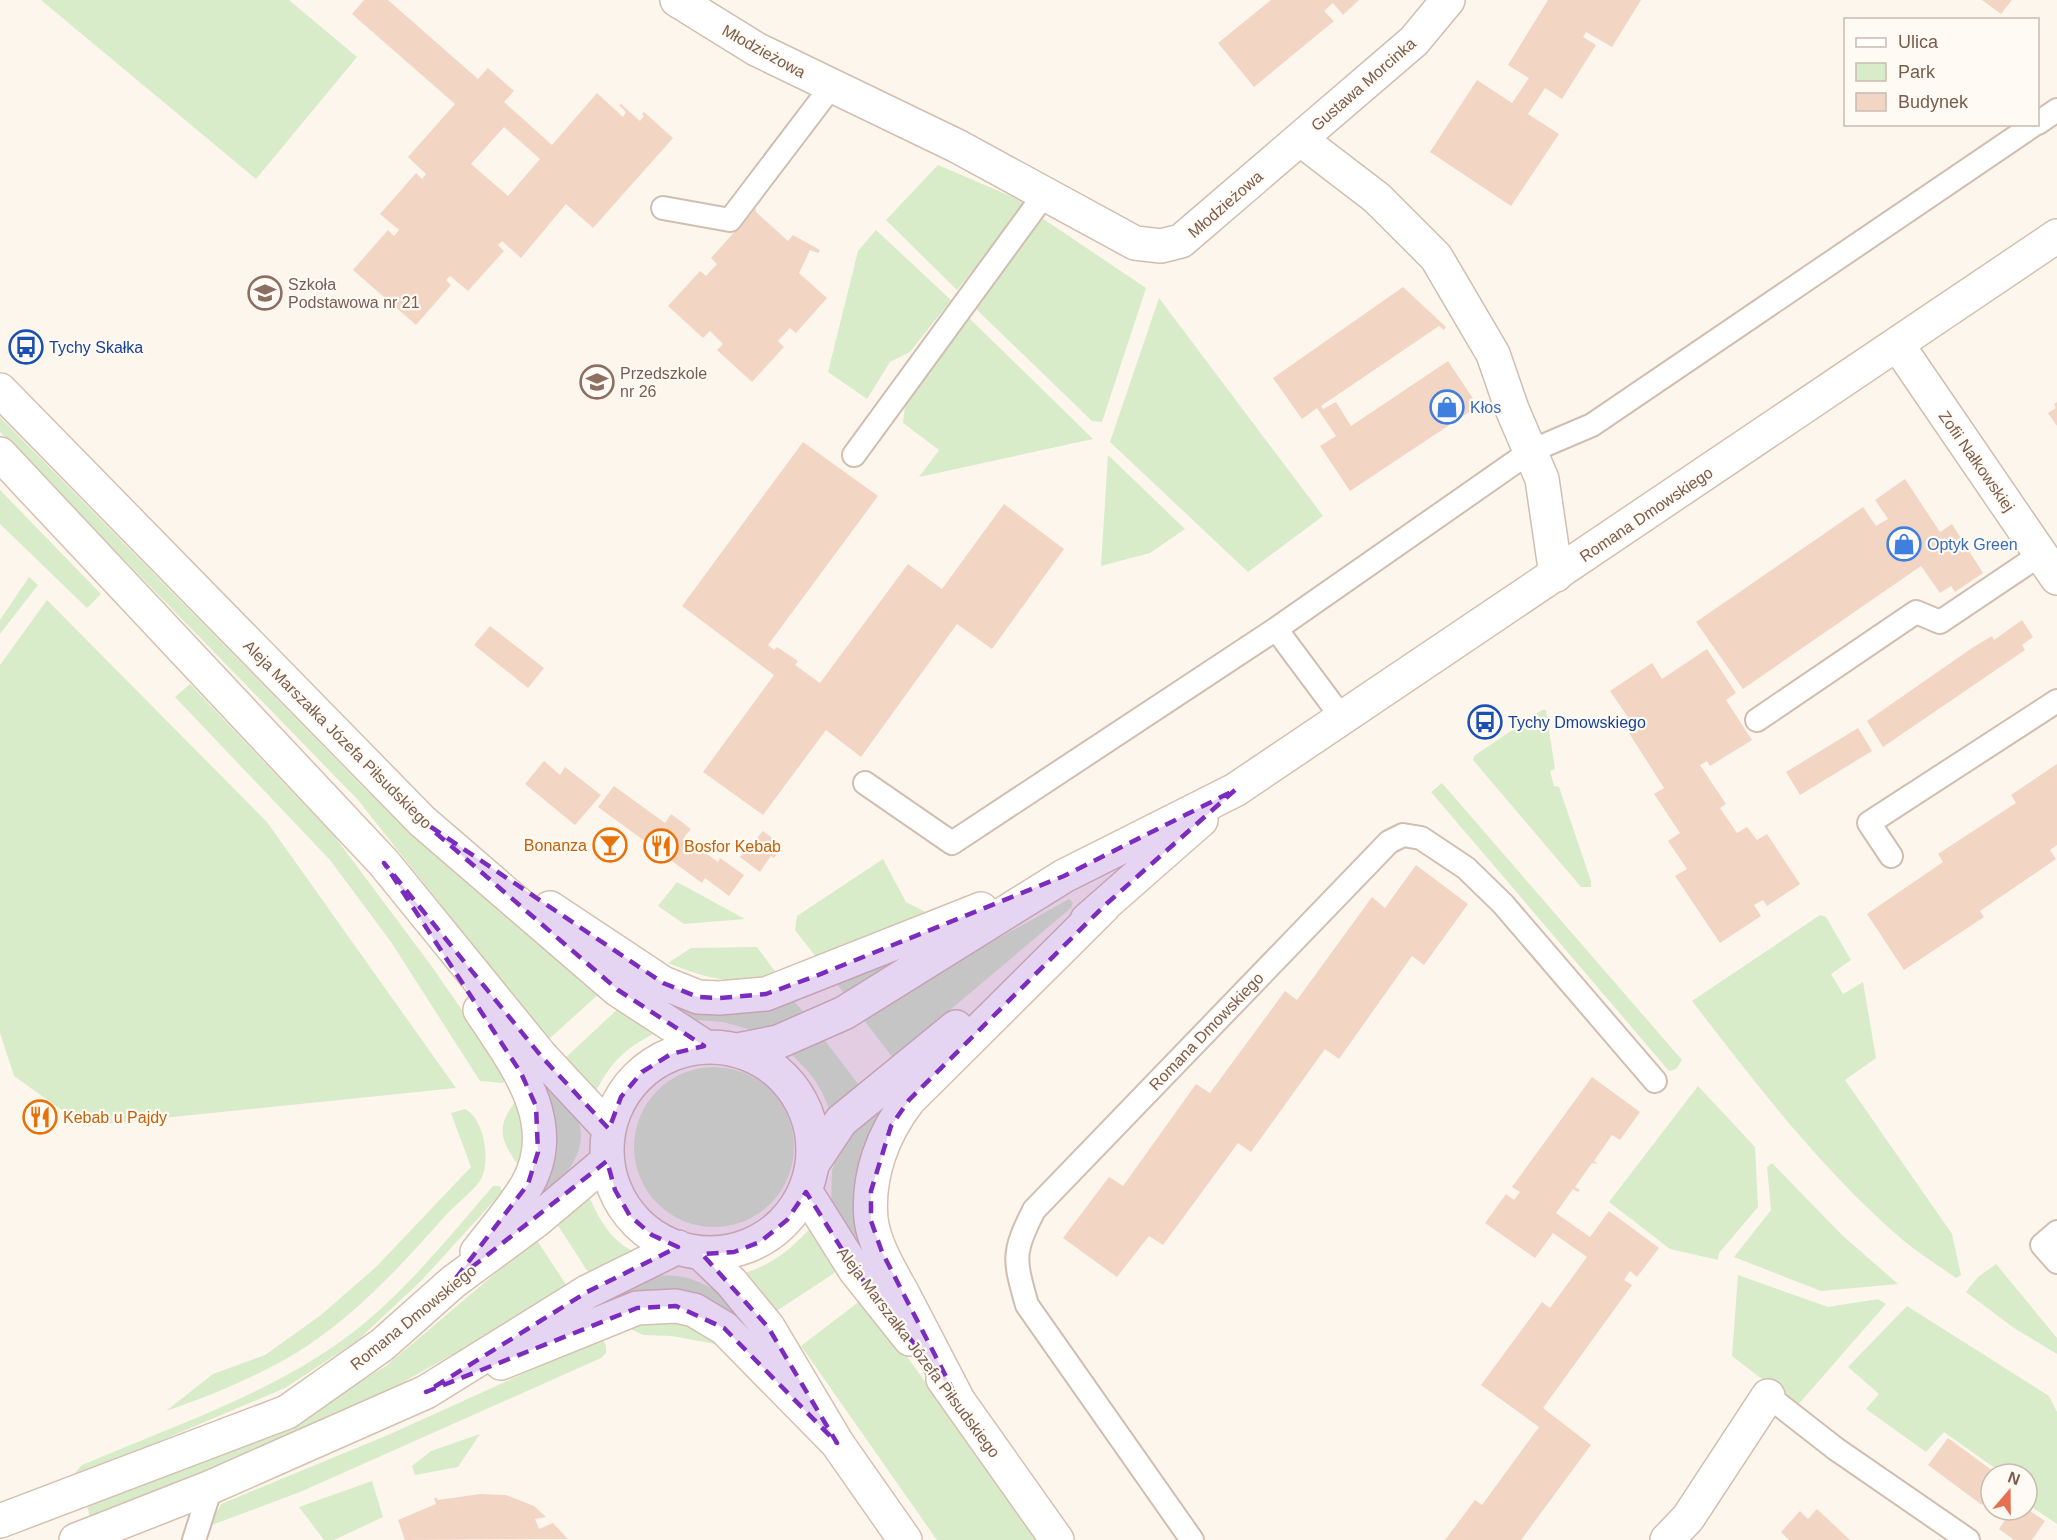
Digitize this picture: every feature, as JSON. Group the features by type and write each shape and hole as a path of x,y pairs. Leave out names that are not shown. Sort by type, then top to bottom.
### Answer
{"street":[{"name":"Młodzieżowa","path":"677,0 756,49 948,142 1135,243 1161,246 1181,241 1300,139"},
{"name":"Gustawa Morcinka","path":"1300,139 1414,41 1448,0"},
{"path":"1300,139 1377,198 1436,257 1493,354 1512,409 1532,451 1542,479 1556,575"},
{"name":"Romana Dmowskiego","path":"738,1050 778,1042 844,1013 1064,876 1235,790 2057,236"},
{"name":"Zofii Nałkowskiej","path":"1897,344 2049,566"},
{"name":"Aleja Marszałka Józefa Piłsudskiego","path":"0,390 422,820 618,990 704,1046"},
{"path":"0,454 384,863 541,1056 609,1129"},
{"name":"Romana Dmowskiego","path":"809,1178 841,1121 1104,906 1235,790"},
{"path":"422,820 641,970 680,992 698,997 766,994 1064,876"},
{"path":"384,863 521,1073 536,1106 540,1132 538,1152 528,1184 453,1282"},
{"path":"956,1396 882,1252 871,1221 871,1191 880,1150 891,1126 909,1100 1104,906"},
{"path":"426,1392 586,1292 690,1251 734,1252 760,1242 787,1220 809,1178 813,1134 804,1106 788,1081 765,1062 738,1050 704,1046 671,1054 642,1072 621,1097 609,1129 607,1161 615,1190 630,1216 652,1235 690,1251 731,1282 768,1327 837,1443 904,1540"},
{"name":"Romana Dmowskiego","path":"0,1521 287,1412 382,1346 453,1282 537,1221 607,1161"},
{"name":"Aleja Marszałka Józefa Piłsudskiego","path":"809,1178 855,1270 956,1396 1057,1540"},
{"path":"76,1540 211,1487 426,1392 637,1308 659,1305 694,1310 724,1328 837,1443"},
{"path":"1667,1540 1688,1518 1768,1395"}],"lane":[{"path":"663,208 730,220 831,87"},
{"path":"2039,122 2057,110"},
{"path":"865,783 952,843 1276,629 1532,451 1592,425 2033,126"},
{"path":"854,455 1044,195"},
{"path":"1757,720 1916,612 1940,622 2049,566"},
{"path":"1276,629 1343,719"},
{"path":"1891,856 1869,823 2057,701"},
{"name":"Romana Dmowskiego","path":"1192,1540 1027,1305 1015,1262 1021,1235 1034,1210 1389,842 1403,835 1421,838 1466,868 1503,904 1655,1081"},
{"path":"2057,1232 2042,1245 2057,1262"},
{"path":"1768,1395 1836,1449 1968,1540"},
{"path":"194,1540 211,1487"}],"highlighted area":[{"path":"1235,790 1104,906 909,1100 891,1126 871,1191 871,1221 882,1252 956,1396 855,1270 806,1192 787,1220 760,1242 734,1252 702,1254 768,1327 837,1443 724,1328 676,1306 637,1308 426,1392 587,1292 678,1247 652,1235 630,1216 615,1190 607,1161 453,1282 528,1184 538,1152 536,1106 521,1073 384,863 541,1056 609,1129 621,1097 642,1072 671,1054 704,1046 618,990 422,821 663,983 698,997 719,998 766,994 816,976 1064,876"}],"green space":[{"path":"41,0 289,0 357,57 256,179"},
{"path":"938,165 1027,203 957,290 886,220"},
{"path":"1039,216 1146,288 1102,422 1092,421 972,305"},
{"path":"876,230 951,300 910,352 890,362 867,399 828,372 858,251"},
{"path":"1159,298 1323,516 1248,572 1110,442"},
{"path":"966,315 1093,439 919,477 939,450 903,423 906,398"},
{"path":"0,417 368,792 603,990 548,1040 358,800 0,432"},
{"path":"1108,455 1185,529 1150,553 1101,566"},
{"path":"0,490 101,594 87,608 0,524"},
{"path":"29,577 38,585 0,634 0,620"},
{"path":"47,600 267,822 456,1088 84,1126 14,1076 0,1033 0,665"},
{"path":"190,684 335,837 430,964 508,1076 503,1083 480,1081 391,942 330,860 175,697"},
{"path":"1542,710 1546,710 1555,769 1550,771 1554,786 1559,787 1591,881 1591,887 1581,887 1473,760 1474,756"},
{"path":"1442,783 1682,1060 1676,1069 1669,1071 1431,792"},
{"path":"883,859 906,902 932,915 820,962 795,930 797,916"},
{"path":"677,882 745,919 684,924 658,906"},
{"path":"1069,899 1073,903 1071,908 893,1058 860,1015"},
{"path":"1820,915 1826,917 1851,960 1831,974 1843,994 1863,982 1876,1058 1845,1080 1952,1234 1961,1275 1956,1278 1904,1241 1845,1186 1792,1126 1692,1001"},
{"path":"757,947 779,977 748,980 723,979 698,974 668,963 691,948"},
{"path":"918,949 846,996 836,983"},
{"path":"650,985 713,1010 753,1013 793,1000 807,1016 778,1029 755,1031 723,1022 697,1020 678,1015"},
{"path":"622,1005 655,1033 619,1057 595,1093 563,1060"},
{"path":"823,1038 859,1085 830,1112 814,1080 790,1053"},
{"path":"714,1067 730,1068 745,1073 759,1080 771,1090 781,1102 788,1116 793,1131 793,1163 788,1178 781,1192 771,1204 759,1214 745,1221 730,1226 714,1227 698,1226 683,1221 669,1214 657,1204 647,1192 640,1178 635,1163 634,1147 635,1131 640,1116 647,1102 657,1090 669,1080 683,1073 698,1068"},
{"path":"546,1075 574,1112 581,1130 581,1141 573,1163 543,1200 534,1192 540,1086"},
{"path":"1698,1086 1755,1147 1758,1207 1719,1253 1718,1260 1670,1249 1609,1202"},
{"path":"518,1098 524,1137 518,1165 504,1139 503,1124"},
{"path":"874,1105 884,1116 866,1144 856,1172 863,1255 831,1210 832,1170 847,1132"},
{"path":"465,1109 472,1114 482,1132 486,1154 483,1174 479,1182 381,1285 346,1317 292,1356 239,1383 166,1411 213,1374 265,1355 321,1315 376,1267 471,1167 451,1113"},
{"path":"1772,1163 1843,1236 1898,1284 1821,1291 1734,1257 1771,1210 1767,1167"},
{"path":"493,1186 500,1186 502,1192 421,1281 357,1341 285,1388 80,1475 75,1473 82,1465 219,1408 286,1376 318,1357 388,1303 442,1246"},
{"path":"586,1195 610,1234 631,1250 630,1255 590,1275 557,1224"},
{"path":"812,1226 842,1268 775,1312 742,1274 763,1266 781,1255"},
{"path":"536,1239 569,1289 398,1385 287,1436 91,1518 87,1507 283,1427 386,1366"},
{"path":"1996,1264 2057,1338 2057,1354 2014,1328 1966,1292 1978,1277"},
{"path":"644,1275 680,1276 699,1282 732,1302 749,1323 744,1327 709,1303 682,1292 654,1293 613,1305 605,1294"},
{"path":"1738,1275 1828,1307 1878,1299 1886,1304 1797,1406 1732,1356"},
{"path":"865,1297 1037,1540 937,1540 801,1346"},
{"path":"1907,1306 2049,1396 2057,1412 2057,1524 2039,1512 2039,1462 1986,1462 1944,1432 1926,1452 1866,1409 1879,1394 1848,1367"},
{"path":"646,1319 680,1322 697,1328 726,1346 672,1336 643,1335 626,1327"},
{"path":"602,1338 606,1346 606,1353 601,1358 300,1492 209,1526 221,1504 388,1435"},
{"path":"480,1434 458,1467 415,1475 412,1466 431,1451"},
{"path":"372,1481 383,1517 334,1540 324,1540 299,1507"}],"building":[{"path":"364,0 388,0 478,79 488,68 514,91 504,102 552,145 597,93 623,117 626,112 619,105 621,104 640,121 644,112 673,138 593,228 566,204 521,258 502,241 498,245 504,251 468,291 450,276 446,280 451,285 416,325 353,270 388,230 394,236 399,230 380,214 416,173 422,179 426,174 408,157 455,104 352,14","holes":["504,127 540,159 508,196 471,164"]},
{"path":"1271,0 1359,0 1343,15 1333,3 1324,11 1334,21 1254,87 1218,43"},
{"path":"1548,0 1641,0 1612,47 1586,32 1583,37 1596,45 1562,99 1545,88 1528,114 1559,134 1511,206 1430,152 1477,80 1512,103 1529,78 1508,65"},
{"path":"1982,0 2012,0 2001,14"},
{"path":"756,208 756,212 788,241 793,235 820,250 818,253 810,250 799,273 827,298 796,333 790,328 778,341 784,347 752,382 717,350 723,344 710,331 703,338 668,306 700,271 706,276 717,264 711,258"},
{"path":"1403,287 1446,327 1444,330 1439,326 1321,406 1323,409 1336,402 1351,426 1448,361 1478,406 1350,491 1320,446 1336,436 1317,408 1302,419 1273,378"},
{"path":"2057,402 2057,426 2048,413 2056,408 2054,404"},
{"path":"803,442 878,496 768,645 774,650 777,647 798,661 795,665 820,683 908,564 942,589 1004,504 1064,549 992,649 957,624 861,757 826,730 763,815 703,772 774,675 682,606"},
{"path":"1905,479 1940,532 1952,524 1983,573 1955,592 1951,586 1940,593 1921,566 1743,689 1696,622 1863,507 1876,526 1888,519 1875,500"},
{"path":"2022,620 2033,637 2022,645 2025,650 1883,747 1867,721 1972,648 1992,636 1994,640"},
{"path":"490,626 544,668 528,688 474,645"},
{"path":"1707,649 1736,693 1726,700 1752,740 1710,766 1707,761 1700,765 1726,804 1720,808 1737,833 1747,827 1757,840 1767,834 1800,884 1767,906 1763,900 1754,905 1761,916 1720,943 1675,876 1687,869 1668,841 1680,833 1654,794 1664,788 1629,733 1636,729 1610,691 1652,663 1662,679"},
{"path":"1858,728 1872,751 1800,795 1786,772"},
{"path":"544,761 560,775 565,767 601,795 575,825 525,784"},
{"path":"2057,764 2057,845 2050,850 2056,859 1980,911 1984,917 1904,970 1867,914 1943,862 1938,854 2016,803 2011,795"},
{"path":"614,786 665,823 671,814 691,829 684,837 718,862 720,858 744,875 729,896 705,878 702,883 598,807"},
{"path":"763,831 783,846 774,858 771,856 760,872 740,857"},
{"path":"1416,865 1468,904 1424,965 1412,956 1339,1059 1325,1049 1251,1152 1238,1143 1163,1245 1149,1236 1117,1277 1063,1238 1109,1177 1123,1186 1196,1084 1210,1093 1285,991 1297,1000 1372,897 1385,908"},
{"path":"1592,1077 1640,1112 1620,1140 1612,1135 1594,1161 1598,1164 1592,1163 1575,1187 1580,1190 1578,1192 1573,1189 1556,1213 1590,1237 1609,1211 1659,1248 1637,1277 1630,1271 1624,1280 1632,1285 1543,1408 1591,1445 1521,1540 1445,1540 1475,1500 1482,1505 1539,1427 1481,1385 1542,1302 1550,1308 1587,1257 1553,1233 1535,1258 1485,1223 1506,1194 1514,1200 1520,1192 1512,1187"},
{"path":"1948,1438 1981,1462 1979,1503 1928,1465"},
{"path":"480,1494 506,1495 534,1506 546,1517 535,1519 539,1529 553,1523 568,1539 405,1540 398,1520 436,1504 434,1498 438,1500"},
{"path":"1817,1509 1850,1540 1789,1540 1781,1532 1800,1511 1808,1519"},
{"path":"2039,1517 2045,1521 2032,1540 2014,1540 1999,1529 2004,1522 2039,1522"}],"place":[{"name":"Szkoła Podstawowa nr 21","path":"265,293"},
{"name":"Tychy Skałka","path":"26,347"},
{"name":"Przedszkole nr 26","path":"597,382"},
{"name":"Kłos","path":"1447,407"},
{"name":"Optyk Green","path":"1904,544"},
{"name":"Tychy Dmowskiego","path":"1485,722"},
{"name":"Bonanza","path":"610,845"},
{"name":"Bosfor Kebab","path":"661,846"},
{"name":"Kebab u Pajdy","path":"40,1117"}]}
